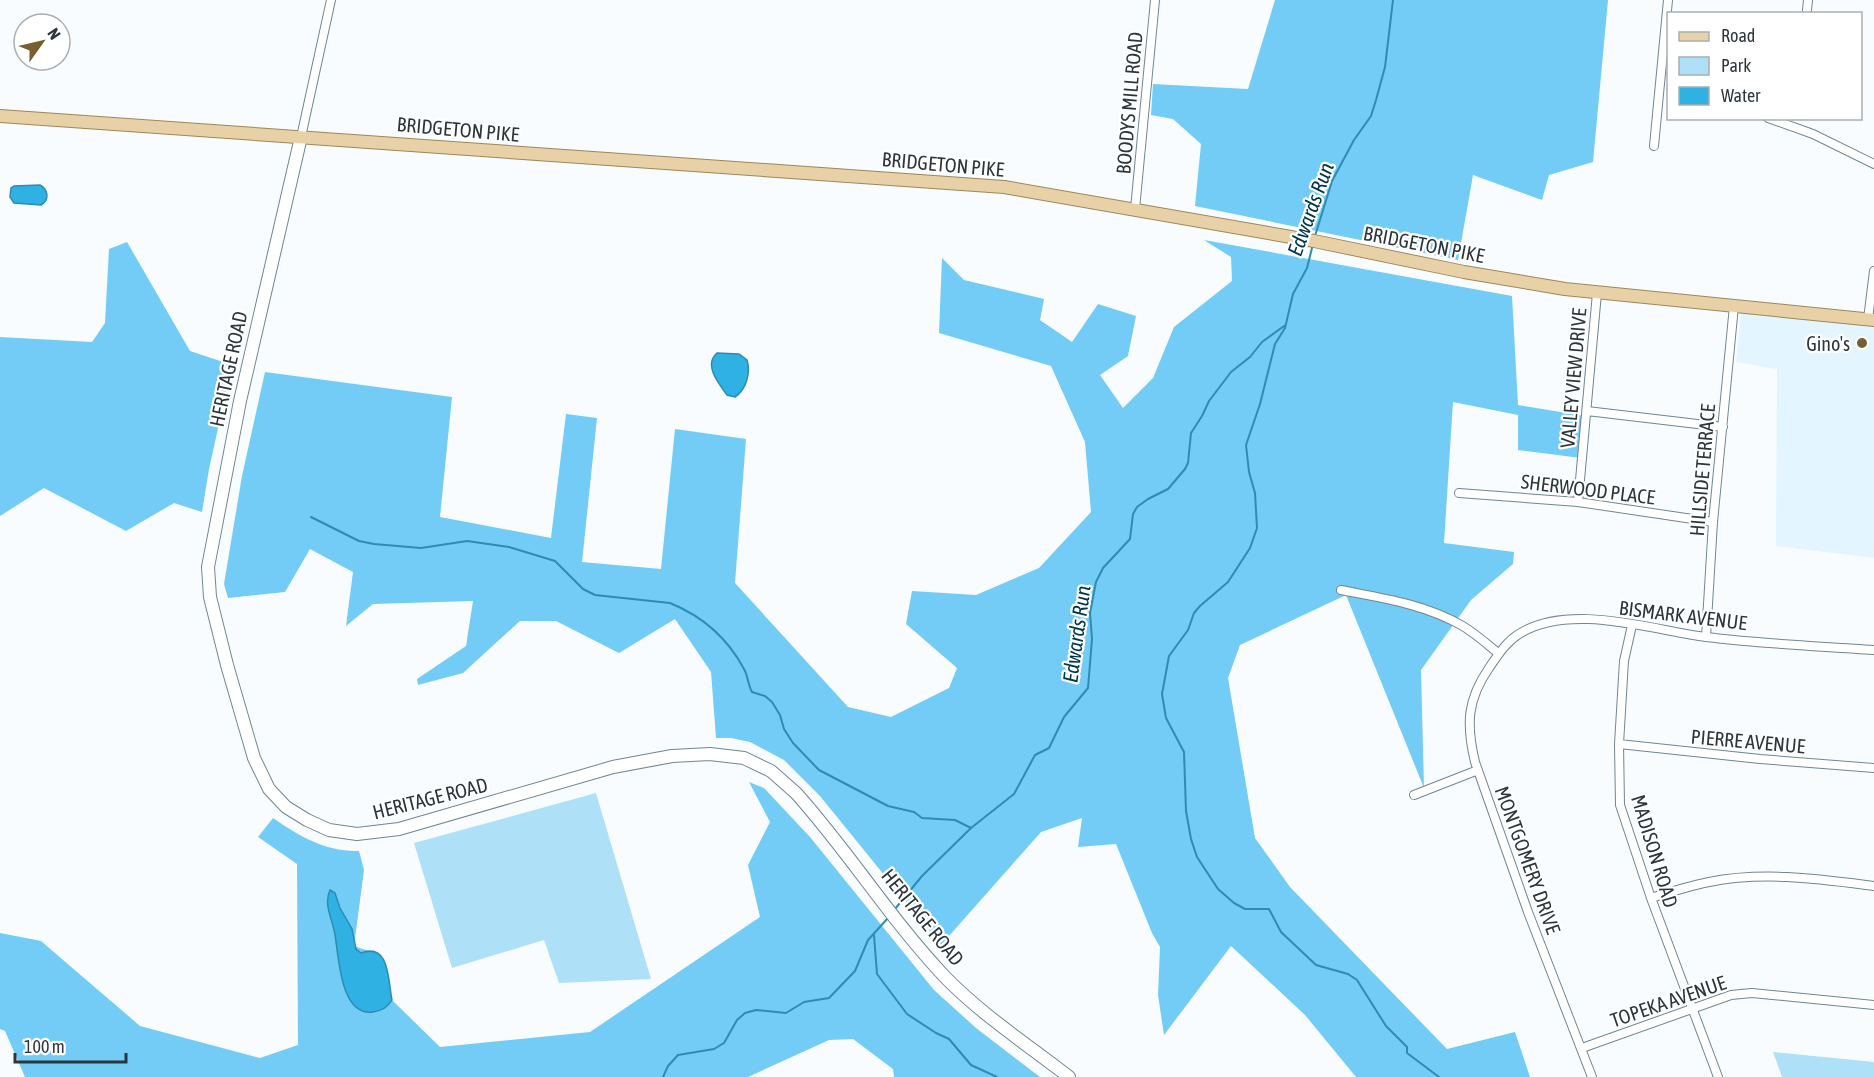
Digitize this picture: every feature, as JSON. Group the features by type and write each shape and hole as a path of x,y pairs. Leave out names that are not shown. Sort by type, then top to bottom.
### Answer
{"main road":[{"name":"BRIDGETON PIKE","path":"0,116 1004,188 1135,209 1162,216 1314,241 1464,272 1597,294 1871,320"}],"street":[{"name":"HERITAGE ROAD","path":"331,0 240,401 208,567 210,597 227,665 254,758 269,789 286,807 314,824 338,832 365,834 412,826 640,761 691,754 735,756 761,765 788,784 832,836 923,953 956,988 1070,1077"},
{"name":"BOODYS MILL ROAD","path":"1135,209 1155,0"},
{"path":"1807,10 1808,0"},
{"path":"1654,146 1664,104 1667,26"},
{"path":"1774,120 1813,134 1874,164"},
{"path":"1871,320 1874,271"},
{"name":"VALLEY VIEW DRIVE","path":"1578,502 1597,294"},
{"name":"HILLSIDE TERRACE","path":"1706,637 1713,522 1734,306"},
{"path":"1587,411 1723,427"},
{"name":"SHERWOOD PLACE","path":"1459,493 1578,502 1713,522"},
{"path":"1341,590 1408,603 1426,609 1463,626 1498,654"},
{"name":"BISMARK AVENUE","path":"1498,654 1520,633 1561,621 1594,620 1706,637 1874,650"},
{"name":"MADISON ROAD","path":"1632,625 1624,661 1619,744 1620,805 1651,898 1718,1077"},
{"name":"MONTGOMERY DRIVE","path":"1498,654 1479,684 1472,701 1468,722 1469,738 1528,912 1592,1077"},
{"name":"PIERRE AVENUE","path":"1619,744 1874,768"},
{"path":"1414,795 1478,770"},
{"path":"1651,898 1709,882 1748,877 1806,878 1874,886"},
{"name":"TOPEKA AVENUE","path":"1582,1048 1731,995 1752,993 1874,1005"}],"shaded area":[{"path":"1275,0 1608,0 1593,162 1549,175 1542,200 1473,175 1458,260 1195,206 1201,144 1173,119 1151,115 1153,84 1248,89"},
{"path":"1204,240 1512,296 1518,405 1585,416 1581,458 1518,450 1518,415 1453,402 1444,543 1514,552 1513,564 1471,600 1421,670 1424,788 1346,595 1240,645 1228,678 1255,838 1290,887 1447,1049 1515,1032 1530,1077 1356,1077 1305,1015 1231,946 1164,1035 1158,995 1160,947 1152,933 1116,844 1078,847 1082,818 1041,832 941,945 820,796 784,760 750,742 716,738 711,672 675,619 619,653 556,621 520,621 463,673 418,685 417,679 466,646 473,601 373,604 346,626 353,572 310,549 285,592 228,598 224,584 242,476 265,372 452,397 440,517 551,538 566,414 597,418 582,562 661,569 675,429 746,439 735,583 848,707 891,717 949,688 957,668 906,624 912,591 976,595 1039,568 1091,512 1085,442 1051,366 939,333 942,258 964,280 1044,299 1040,320 1072,342 1098,304 1136,316 1128,356 1100,375 1123,408 1153,378 1174,327 1232,281 1231,257"},
{"path":"127,242 190,351 232,365 202,512 174,503 126,531 44,488 0,516 0,337 92,342 105,323 109,249"},
{"path":"1741,312 1874,327 1874,558 1776,546 1777,369 1736,362"},
{"path":"749,782 764,788 810,837 934,990 976,1028 1040,1077 894,1077 893,1069 853,1039 829,1040 748,1077 25,1077 5,1031 0,1029 0,933 41,941 140,1026 260,1058 298,1045 297,864 258,837 273,818 313,842 335,849 359,851 364,870 354,946 381,955 392,1000 440,1047 590,1032 760,917 748,865 770,822"}],"green space":[{"path":"596,793 651,979 559,983 544,940 452,968 414,843"},
{"path":"1773,1052 1874,1062 1874,1077 1782,1077"}],"water":[{"path":"40,185 45,189 47,195 41,205 14,203 10,197 11,188 14,186"},
{"path":"717,353 739,354 747,360 747,381 735,397 727,395 714,374 712,363"},
{"path":"330,890 335,893 340,908 352,929 356,949 361,953 370,951 378,953 386,965 392,1000 381,1010 362,1011 354,1005 348,995 340,970 328,907"}],"waterway":[{"name":"Edwards Run","path":"1315,236 1332,181 1354,140 1371,116 1385,67 1393,0"},
{"path":"1313,244 1307,268 1293,294 1285,328 1275,344 1260,404 1246,445 1249,472 1255,493 1257,528 1250,548 1228,582 1194,613 1188,630 1169,656 1162,694 1166,718 1184,752 1186,811 1191,839 1197,857 1218,889 1245,909 1269,909 1281,932 1316,965 1348,974 1357,980 1386,1026 1407,1047 1407,1053 1439,1077"},
{"name":"Edwards Run","path":"895,909 922,876 971,828 1014,794 1035,755 1049,748 1064,717 1088,688 1092,639 1090,613 1096,582 1103,568 1130,539 1133,514 1137,507 1148,499 1168,489 1185,469 1188,463 1191,433 1209,401 1231,372 1250,357 1262,342 1284,326"},
{"path":"311,517 359,541 374,544 421,548 467,541 509,547 555,561 583,589 595,595 670,603 682,608 722,638 738,658 752,692 765,696 772,702 793,743 819,770 888,806 914,812 922,818 955,820 971,828"},
{"name":"Edwards Run","path":"663,1077 668,1066 678,1055 714,1049 724,1043 737,1020 745,1013 756,1010 786,1013 804,1002 829,998 855,971 868,940 888,918"},
{"path":"874,935 877,974 907,1014 949,1039 971,1065 997,1077"}],"place":[{"name":"Gino's","path":"1862,343"}]}
